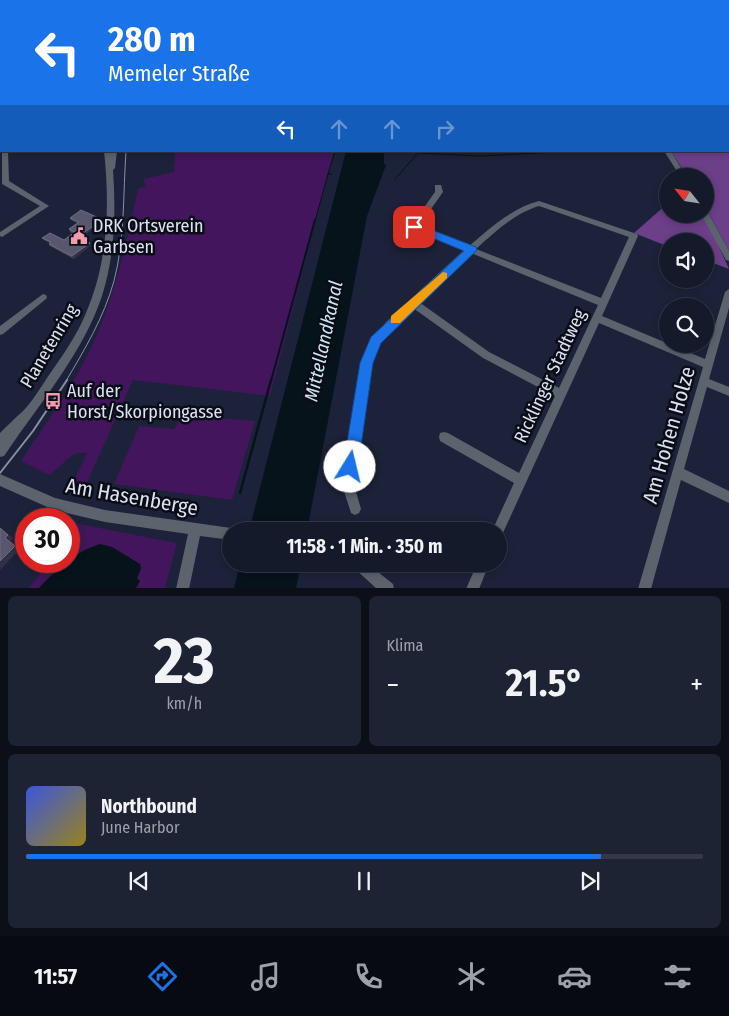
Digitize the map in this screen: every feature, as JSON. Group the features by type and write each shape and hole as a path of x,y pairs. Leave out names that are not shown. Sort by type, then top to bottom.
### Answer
{"street":[{"path":"2,152 5,182 45,206 2,234"},
{"name":"Planetenring","path":"107,152 110,180"},
{"name":"Planetenring","path":"0,452 20,428 73,347 94,304 102,280 106,258 110,180 114,152"},
{"path":"668,152 678,168"},
{"path":"438,187 439,192 414,227 603,303"},
{"name":"Ricklinger Stadtweg","path":"472,250 505,220 535,203 634,236 502,522"},
{"path":"709,223 729,258"},
{"path":"354,509 348,485 370,352 376,340 389,325 472,250"},
{"name":"Am Hohen Holze","path":"644,588 708,365 726,314 729,292"},
{"path":"0,331 43,298"},
{"path":"413,303 480,352 560,394"},
{"path":"597,318 708,365"},
{"path":"704,381 729,392"},
{"name":"Planetenring","path":"0,440 30,411"},
{"path":"444,437 521,480"},
{"path":"677,472 729,497"},
{"name":"Am Hasenberge","path":"0,480 62,506 104,516 222,533"},
{"path":"182,588 195,529"},
{"path":"368,572 388,588"},
{"path":"472,588 479,572"}],"shaded area":[{"path":"175,152 334,152 270,396 133,380 86,485 73,483 87,453 75,454 49,475 21,461 70,386 95,340 111,298 138,189 146,186 143,179 174,172"},
{"path":"672,152 729,152 729,251 714,223 714,168 682,168"},
{"path":"659,211 659,223 708,223 713,233 659,233 659,243 634,233"},
{"path":"714,236 729,269 714,263"},
{"path":"183,415 255,421 232,500 114,484 139,426 174,429"},
{"path":"80,524 177,543 165,588 29,588 41,573 80,573"}],"water":[{"name":"Mittellandkanal","path":"346,152 384,152 384,164 386,165 367,216 309,522 251,522"},
{"path":"100,544 112,547 140,564 141,569 137,578 140,581 136,588 39,588 54,573 80,573 80,553"},
{"path":"238,572 299,572 296,588 234,588"}],"building":[{"path":"81,210 99,218 98,223 80,235 69,229 79,222 70,218"},
{"path":"50,233 64,240 72,234 90,243 72,256 49,244 51,242 42,238"},
{"path":"0,528 8,535 5,538 15,546 0,561"}],"waterway":[{"path":"328,174 335,152"},
{"path":"395,179 418,153 480,156 555,152"},
{"path":"315,221 328,174"},
{"path":"271,381 315,220"},
{"path":"240,493 271,380"}],"tram line":[{"path":"66,381 87,345 114,281 122,233 126,152"},
{"path":"0,473 33,431 67,380"}],"slow traffic":[{"path":"396,319 443,276"}],"place":[{"name":"DRK Ortsverein Garbsen","path":"79,236"},
{"name":"Auf der Horst/Skorpiongasse","path":"53,401"}],"route":[{"path":"350,467 367,363 376,340 389,325 472,250 414,227"}]}
